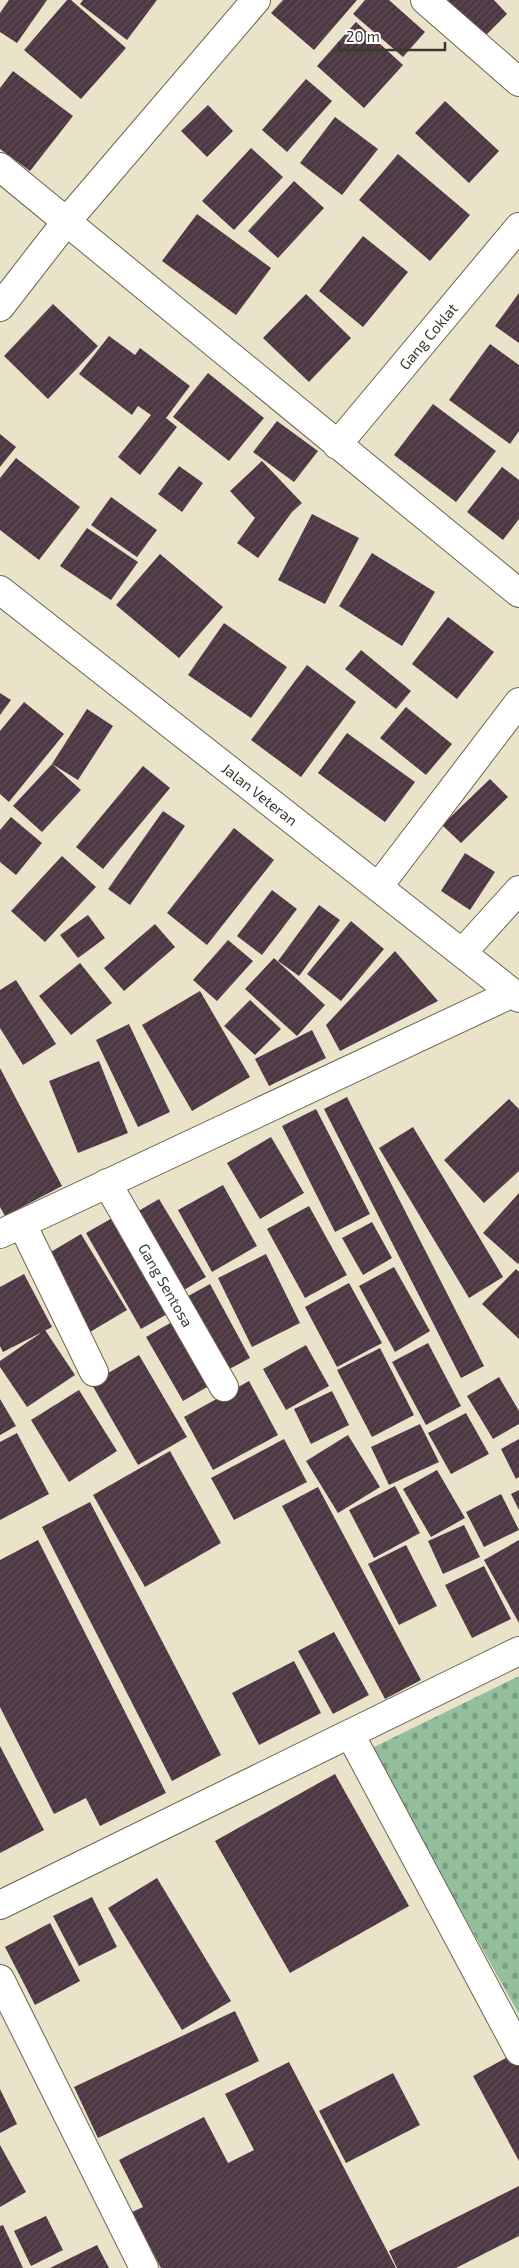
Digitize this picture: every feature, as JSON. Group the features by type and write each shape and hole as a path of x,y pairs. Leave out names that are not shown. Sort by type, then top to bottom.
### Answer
{"street":[{"path":"0,307 66,222 256,0"},
{"path":"424,0 519,82"},
{"path":"0,167 519,593"},
{"name":"Gang Coklat","path":"337,444 519,227"},
{"name":"Jalan Veteran","path":"0,590 516,996"},
{"path":"378,887 519,702"},
{"path":"462,953 519,890"},
{"path":"94,1372 6,1231 516,996"},
{"name":"Gang Sentosa","path":"107,1183 224,1387"},
{"path":"0,1905 519,1651"},
{"path":"350,1734 519,2051"},
{"path":"0,1979 144,2268"}],"green space":[{"path":"519,1676 519,2014 370,1749"}],"building":[{"path":"9,0 47,0 17,43 0,32 0,13"},
{"path":"67,0 71,0 126,48 81,99 24,50"},
{"path":"83,0 157,0 127,40 80,4"},
{"path":"283,0 357,0 314,50 271,13"},
{"path":"365,0 389,0 425,32 403,57 353,14"},
{"path":"444,0 494,0 507,14 482,39"},
{"path":"356,22 403,65 364,108 317,66"},
{"path":"13,71 73,116 30,171 0,149 0,88"},
{"path":"306,79 332,101 287,152 262,130"},
{"path":"445,101 499,151 469,183 415,133"},
{"path":"208,105 233,131 207,157 181,131"},
{"path":"335,117 378,149 342,195 300,163"},
{"path":"251,148 283,177 234,230 202,201"},
{"path":"398,154 470,215 430,261 359,200"},
{"path":"294,181 324,208 278,258 248,231"},
{"path":"197,214 271,268 236,315 162,261"},
{"path":"363,236 408,272 363,327 319,291"},
{"path":"519,293 519,343 495,326"},
{"path":"306,294 351,338 309,382 263,338"},
{"path":"53,304 98,346 48,399 4,356"},
{"path":"109,336 135,355 140,348 190,386 166,418 177,427 140,475 118,457 151,415 138,406 132,415 79,374"},
{"path":"490,344 519,365 519,431 510,444 449,400"},
{"path":"208,373 264,418 229,461 173,417"},
{"path":"433,404 496,451 456,502 394,455"},
{"path":"277,421 318,451 294,482 253,452"},
{"path":"0,434 16,447 0,467"},
{"path":"16,458 80,507 39,560 0,530 0,478"},
{"path":"262,461 302,503 292,512 258,558 237,543 255,518 230,491"},
{"path":"179,466 203,483 182,512 158,494"},
{"path":"502,467 519,480 519,519 503,540 467,512"},
{"path":"111,497 157,530 137,557 91,525"},
{"path":"312,514 359,538 325,604 278,580"},
{"path":"87,528 138,562 111,600 60,566"},
{"path":"372,553 435,592 402,646 339,606"},
{"path":"160,554 223,607 179,658 116,605"},
{"path":"448,617 494,652 457,699 412,664"},
{"path":"224,623 287,667 251,718 188,675"},
{"path":"361,650 411,691 396,709 345,669"},
{"path":"307,665 356,702 301,777 251,740"},
{"path":"0,693 11,700 0,715"},
{"path":"24,702 64,734 9,802 0,794 0,731"},
{"path":"406,707 452,744 426,775 380,738"},
{"path":"87,709 113,726 78,780 52,764"},
{"path":"347,733 415,782 385,822 318,773"},
{"path":"52,764 81,790 42,832 13,806"},
{"path":"143,766 170,788 103,869 76,847"},
{"path":"490,779 508,797 461,843 442,825"},
{"path":"163,811 185,826 130,905 108,889"},
{"path":"11,817 42,843 16,875 0,862 0,830"},
{"path":"234,828 274,860 207,945 167,913"},
{"path":"465,853 495,872 470,910 441,891"},
{"path":"62,856 96,887 45,942 11,911"},
{"path":"272,890 297,909 262,955 237,936"},
{"path":"319,905 340,920 299,976 278,961"},
{"path":"88,915 105,938 78,958 60,935"},
{"path":"351,921 384,949 341,1001 307,974"},
{"path":"155,924 175,947 124,991 104,968"},
{"path":"228,940 253,961 217,1001 193,980"},
{"path":"395,951 438,1001 340,1051 326,1025"},
{"path":"274,958 325,1005 297,1036 245,989"},
{"path":"80,963 112,1003 71,1035 39,996"},
{"path":"16,980 56,1044 23,1065 0,1028 0,990"},
{"path":"200,991 250,1077 192,1111 142,1025"},
{"path":"250,1000 281,1029 255,1055 224,1026"},
{"path":"129,1024 170,1112 138,1127 96,1040"},
{"path":"312,1030 326,1058 269,1086 255,1059"},
{"path":"99,1061 128,1133 78,1153 49,1081"},
{"path":"0,1068 62,1186 5,1216 0,1207"},
{"path":"347,1097 484,1366 461,1378 324,1109"},
{"path":"509,1099 519,1109 519,1171 484,1203 444,1160"},
{"path":"316,1109 370,1214 335,1232 282,1126"},
{"path":"413,1127 503,1277 469,1298 379,1148"},
{"path":"271,1137 304,1193 260,1219 227,1163"},
{"path":"223,1185 257,1246 212,1272 178,1210"},
{"path":"519,1193 519,1262 518,1264 483,1233"},
{"path":"159,1199 206,1277 177,1294 130,1216"},
{"path":"309,1206 347,1275 305,1298 267,1229"},
{"path":"121,1213 176,1309 141,1329 86,1233"},
{"path":"372,1222 392,1258 363,1275 342,1238"},
{"path":"81,1234 127,1310 90,1332 44,1256"},
{"path":"266,1254 300,1323 252,1347 218,1278"},
{"path":"394,1267 430,1331 395,1352 359,1286"},
{"path":"516,1269 519,1272 519,1339 482,1304"},
{"path":"24,1274 52,1327 3,1352 0,1346 0,1287"},
{"path":"349,1283 382,1343 337,1367 305,1307"},
{"path":"210,1284 250,1358 222,1373 181,1300"},
{"path":"177,1319 214,1383 183,1401 146,1337"},
{"path":"45,1330 75,1375 27,1407 0,1367 0,1361"},
{"path":"428,1343 461,1406 426,1425 392,1362"},
{"path":"306,1345 329,1386 286,1410 263,1369"},
{"path":"380,1348 414,1415 372,1437 337,1370"},
{"path":"139,1355 187,1437 138,1465 91,1383"},
{"path":"499,1377 519,1411 519,1424 493,1439 467,1396"},
{"path":"249,1381 278,1435 213,1470 184,1417"},
{"path":"79,1390 117,1451 69,1482 31,1420"},
{"path":"332,1391 349,1425 311,1444 294,1409"},
{"path":"0,1399 16,1426 0,1435"},
{"path":"466,1413 489,1454 451,1474 428,1433"},
{"path":"420,1424 439,1462 389,1485 371,1447"},
{"path":"17,1433 49,1494 0,1520 0,1442"},
{"path":"348,1435 380,1487 338,1513 306,1461"},
{"path":"284,1439 307,1482 234,1520 211,1478"},
{"path":"519,1439 519,1477 516,1479 501,1449"},
{"path":"170,1451 221,1543 145,1587 93,1495"},
{"path":"437,1470 465,1518 431,1537 403,1489"},
{"path":"395,1486 420,1533 374,1558 349,1510"},
{"path":"318,1487 421,1680 385,1699 282,1506"},
{"path":"519,1490 519,1510 511,1494"},
{"path":"501,1494 519,1530 484,1547 466,1512"},
{"path":"90,1502 221,1755 172,1781 42,1527"},
{"path":"464,1525 480,1557 443,1574 428,1541"},
{"path":"38,1540 166,1793 100,1826 86,1798 54,1814 0,1707 0,1560"},
{"path":"519,1540 519,1623 484,1560"},
{"path":"406,1545 437,1606 399,1625 368,1564"},
{"path":"484,1566 511,1619 472,1638 445,1585"},
{"path":"334,1632 369,1695 333,1714 298,1651"},
{"path":"294,1661 321,1713 259,1745 232,1693"},
{"path":"0,1746 44,1830 0,1853"},
{"path":"335,1774 409,1906 290,1973 215,1841"},
{"path":"157,1878 231,2001 182,2030 108,1908"},
{"path":"92,1897 117,1947 79,1966 53,1916"},
{"path":"50,1923 80,1981 35,2005 5,1947"},
{"path":"235,2011 259,2061 98,2138 74,2087"},
{"path":"515,2053 519,2061 519,2161 473,2076"},
{"path":"289,2062 396,2268 161,2268 132,2212 143,2207 119,2160 204,2117 228,2163 254,2150 225,2094"},
{"path":"393,2073 420,2125 346,2163 319,2111"},
{"path":"0,2089 17,2124 0,2133"},
{"path":"0,2145 26,2192 0,2207"},
{"path":"519,2186 519,2236 456,2268 397,2268 389,2251"},
{"path":"46,2216 63,2250 31,2266 14,2231"},
{"path":"3,2225 23,2268 0,2268 0,2226"},
{"path":"97,2245 109,2268 50,2268"}]}
